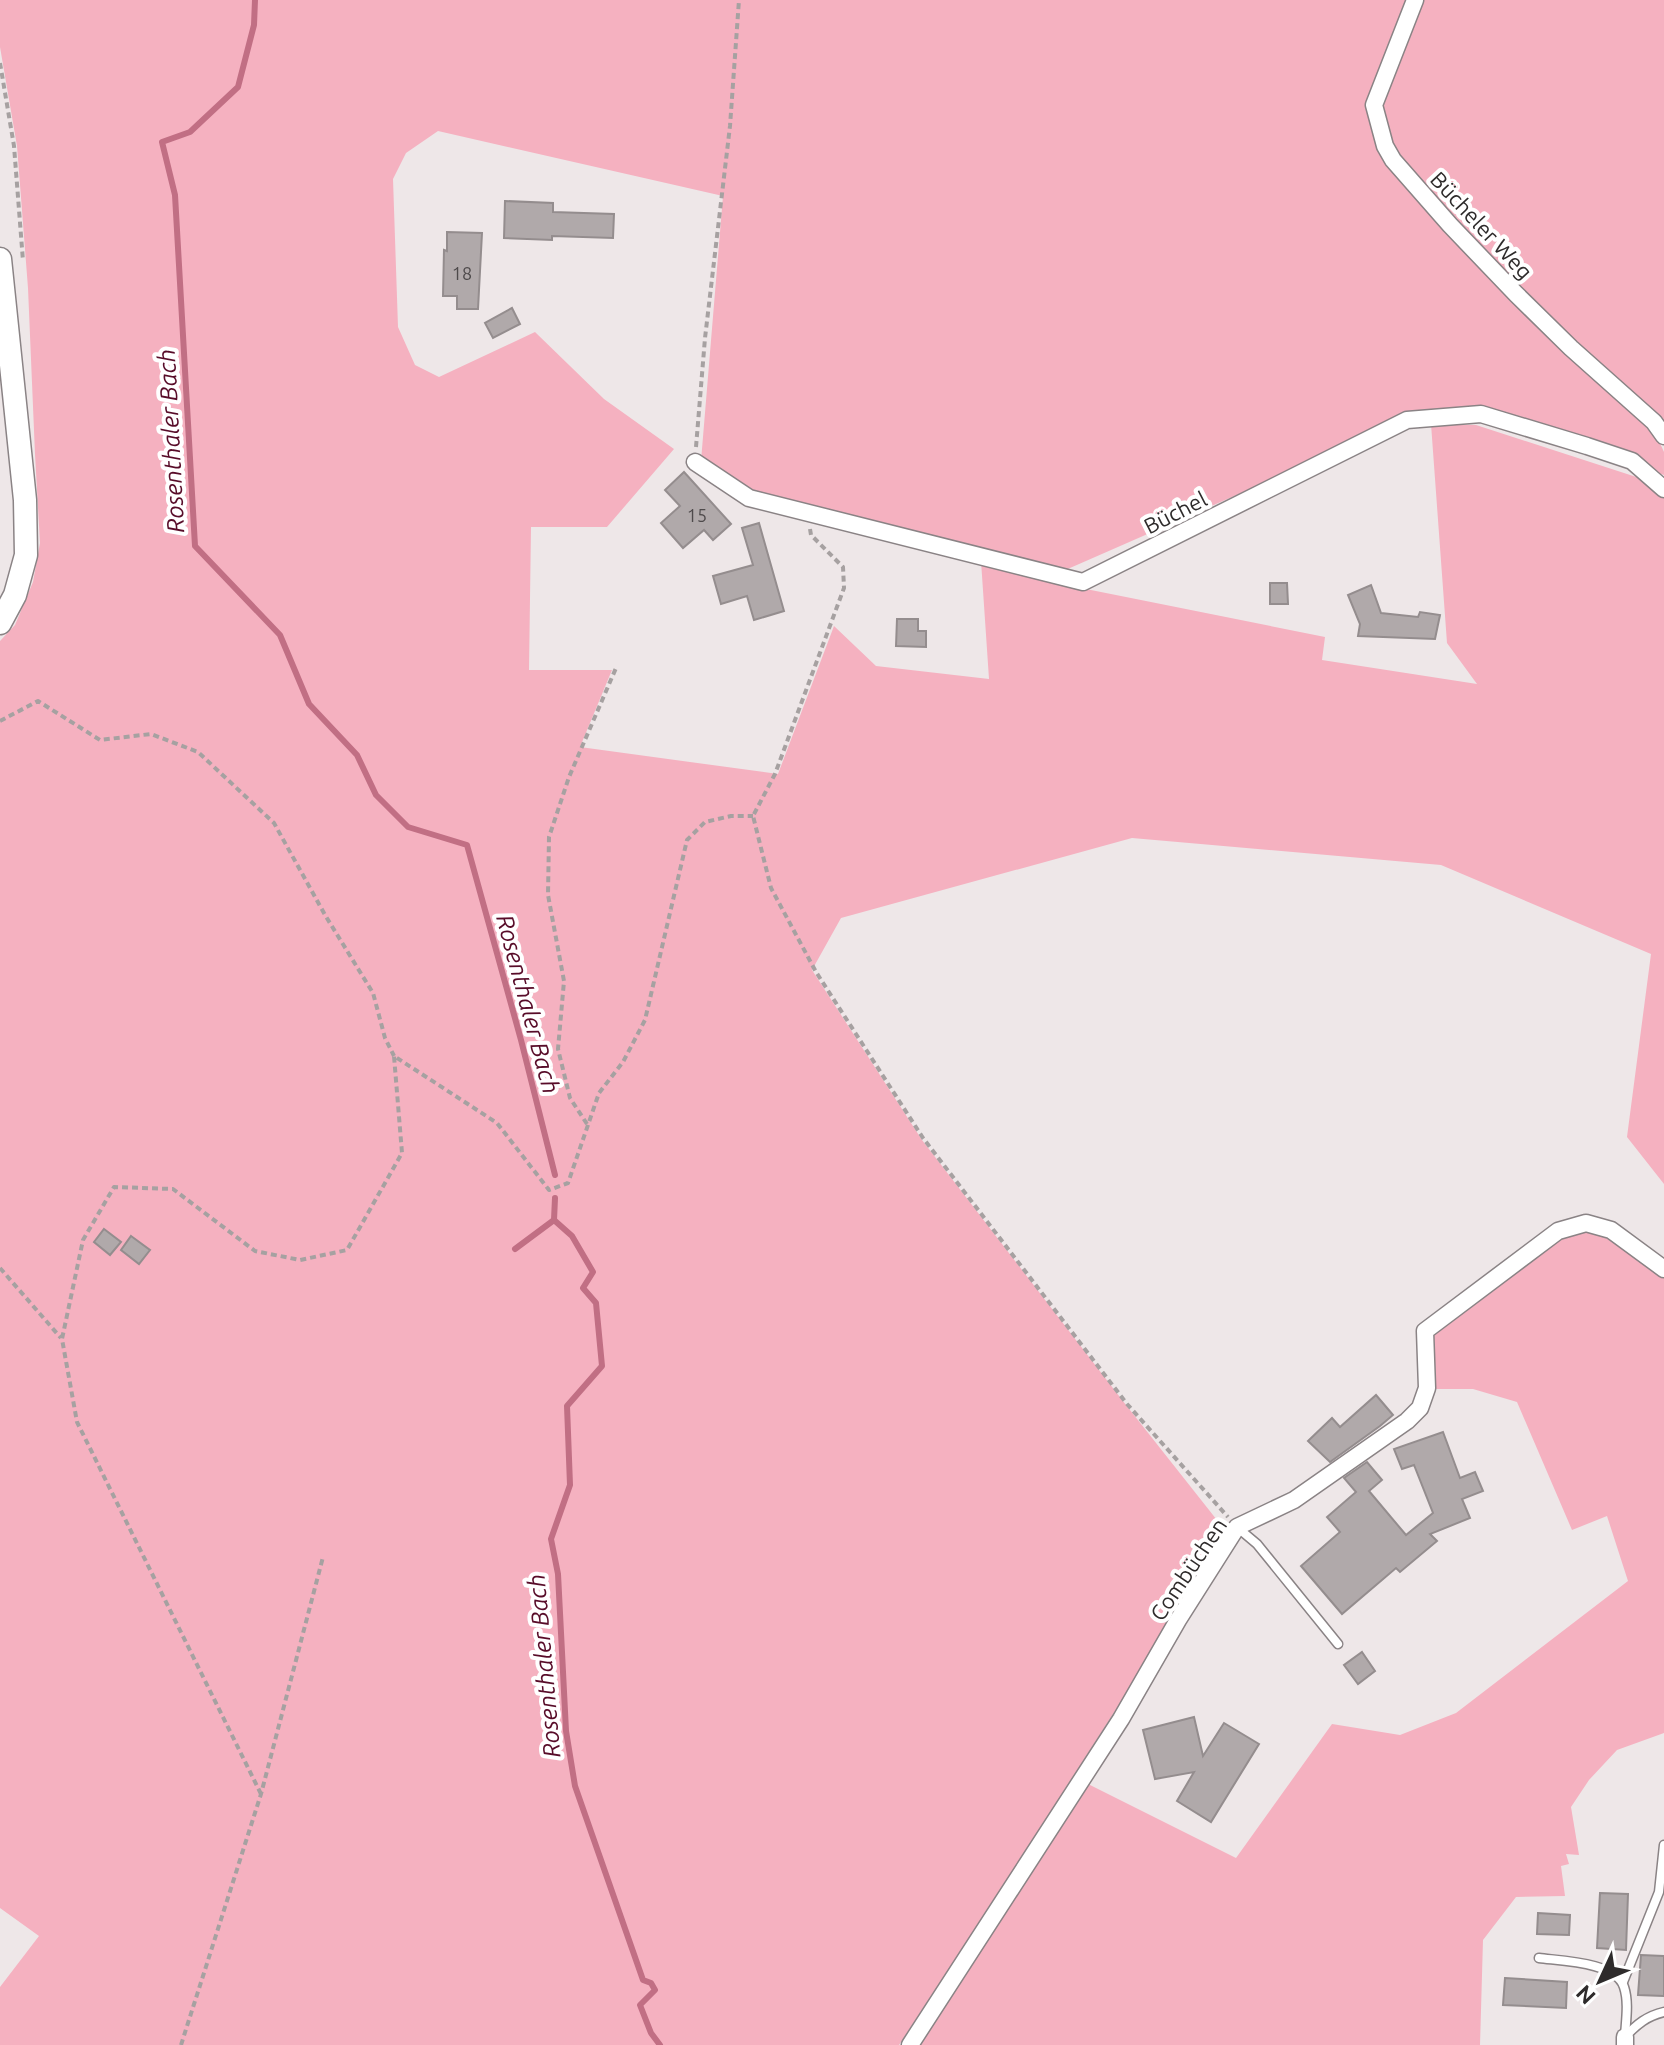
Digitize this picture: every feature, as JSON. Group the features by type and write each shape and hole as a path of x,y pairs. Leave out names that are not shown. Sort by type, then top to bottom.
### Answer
{"street":[{"name":"Bücheler Weg","path":"1415,0 1374,105 1385,146 1393,160 1450,225 1516,294 1654,422 1664,436"},
{"path":"0,259 25,500 26,555 15,595 0,623"},
{"name":"Büchel","path":"695,462 749,498 1083,582 1407,420 1481,414 1632,461 1664,489"},
{"name":"Combüchen","path":"910,2045 1121,1719 1178,1620 1237,1527 1294,1500 1407,1421 1420,1408 1427,1388 1425,1331 1558,1231 1586,1223 1611,1230 1664,1269"}],"lane":[{"path":"1237,1527 1257,1544 1338,1644"},
{"path":"1623,1982 1659,1892 1664,1845"},
{"path":"1539,1958 1589,1964 1611,1971 1623,1982 1627,1997 1625,2041"},
{"path":"1625,2041 1636,2024 1664,2012"}],"path":[{"path":"695,462 705,338 730,126 739,0"},
{"path":"810,512 811,535 843,567 844,588 775,774 753,816 771,888 816,972 923,1138 1127,1404 1237,1527"},
{"path":"588,1125 570,1098 558,1049 564,981 548,895 549,837 569,777 616,668"},
{"path":"0,721 38,701 100,740 151,734 198,752 274,823 373,993 385,1038 394,1056 402,1153 347,1250 300,1260 255,1251 173,1189 114,1187 83,1240 62,1339 77,1422 261,1794"},
{"path":"394,1056 497,1123 549,1190 568,1183 599,1093 623,1062 645,1020 687,840 705,822 731,816 753,816"},
{"path":"0,1268 62,1339"},
{"path":"181,2045 261,1794 323,1557"}],"shaded area":[{"path":"0,0 1413,0 1370,105 1382,151 1653,428 1664,452 1664,475 1476,416 1407,415 1337,451 1054,575 751,494 701,461 723,196 438,131 406,153 393,179 398,327 415,365 439,377 535,332 604,399 674,449 607,527 531,527 529,670 612,670 580,747 778,774 834,626 876,666 989,679 981,561 1051,582 1325,637 1322,660 1477,684 1447,643 1431,424 1476,425 1664,486 1664,1184 1627,1137 1651,954 1441,865 1132,838 841,918 812,970 922,1140 1228,1534 899,2045 0,2045 0,1987 39,1936 0,1908 0,641 15,625 33,582 40,543 28,288 17,146 0,47"},
{"path":"1418,0 1664,0 1664,428 1515,287 1396,158 1379,106"},
{"path":"1585,1226 1609,1232 1664,1272 1664,1733 1617,1750 1589,1780 1571,1807 1579,1855 1566,1854 1569,1864 1561,1866 1565,1896 1516,1897 1483,1940 1480,2045 912,2045 1080,1780 1236,1858 1332,1724 1400,1735 1456,1713 1628,1581 1607,1516 1572,1530 1517,1402 1473,1389 1430,1389 1427,1333 1557,1234"}],"building":[{"path":"505,201 553,203 553,212 614,214 613,238 504,238"},
{"path":"447,232 482,233 478,309 457,309 457,296 443,296"},
{"path":"512,308 520,324 493,338 485,323"},
{"path":"684,472 731,524 713,540 704,530 683,548 661,523 680,506 665,490"},
{"path":"759,523 784,611 754,620 747,596 721,604 713,576 753,565 742,528"},
{"path":"1270,583 1287,583 1288,604 1270,604"},
{"path":"1371,585 1381,613 1418,617 1420,612 1440,615 1435,639 1358,636 1360,624 1348,595"},
{"path":"897,619 918,619 918,631 926,631 926,647 896,646"},
{"path":"104,1229 121,1242 110,1255 94,1242"},
{"path":"131,1236 150,1250 139,1264 121,1250"},
{"path":"1376,1395 1393,1415 1330,1462 1308,1441 1332,1418 1340,1427"},
{"path":"1443,1432 1460,1478 1475,1472 1483,1491 1462,1499 1470,1518 1430,1534 1437,1541 1400,1572 1396,1568 1342,1614 1301,1566 1340,1532 1327,1517 1356,1492 1344,1478 1367,1462 1382,1480 1369,1491 1406,1535 1433,1513 1414,1465 1402,1469 1394,1449"},
{"path":"1362,1652 1375,1671 1358,1684 1344,1665"},
{"path":"1194,1717 1203,1756 1224,1723 1259,1744 1211,1822 1177,1801 1194,1772 1155,1779 1143,1730"},
{"path":"1600,1893 1628,1894 1626,1950 1597,1948"},
{"path":"1538,1913 1570,1915 1569,1935 1537,1934"},
{"path":"1641,1955 1664,1956 1664,1996 1638,1995"},
{"path":"1505,1978 1567,1982 1566,2008 1503,2005"}],"waterway":[{"name":"Rosenthaler Bach","path":"255,0 254,25 238,87 190,132 162,142 175,195 195,546 280,635 309,704 357,755 376,795 408,827 467,845 555,1175"},
{"name":"Rosenthaler Bach","path":"555,1198 554,1220 572,1236 593,1272 583,1288 596,1303 602,1366 567,1406 570,1485 551,1539 558,1574 566,1731 575,1786 643,1980 651,1983 655,1990 640,2005 651,2033 660,2045"},
{"path":"515,1249 554,1220"}]}
